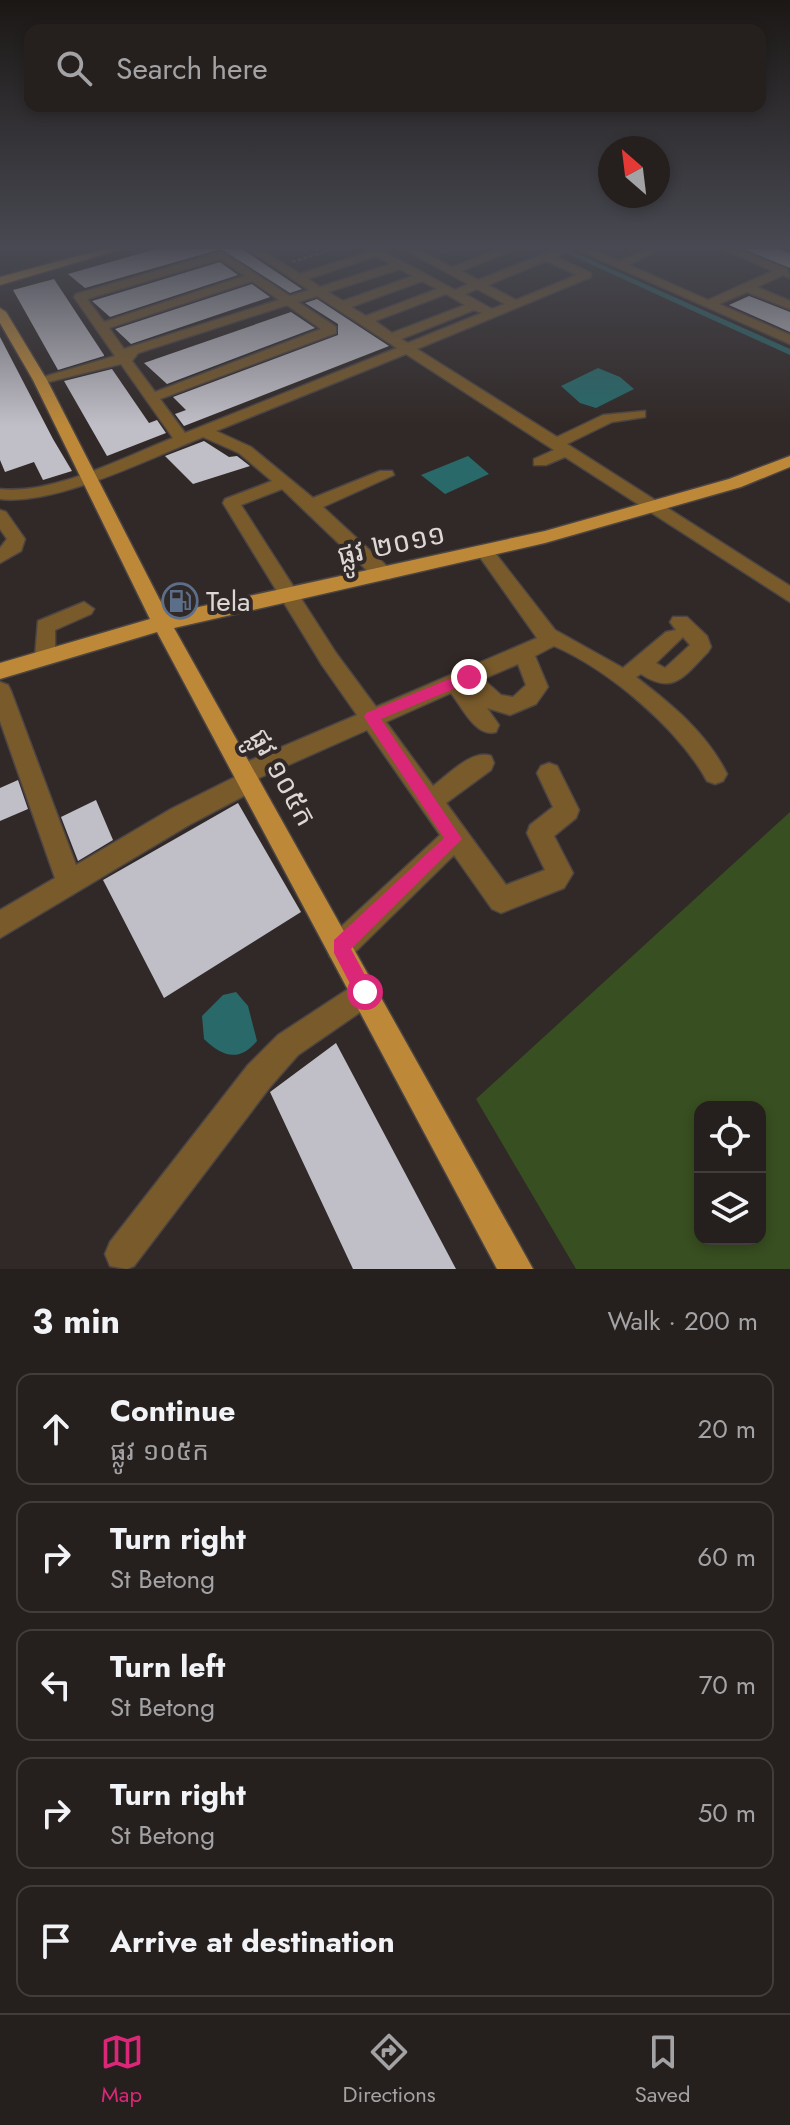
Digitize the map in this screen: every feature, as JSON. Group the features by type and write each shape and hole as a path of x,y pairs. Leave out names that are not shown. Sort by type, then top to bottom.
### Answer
{"main road":[{"name":"ផ្លូវ ១០៥ក","path":"2,319 40,380 158,616 516,1269"},
{"name":"ផ្លូវ ២០១១","path":"190,616 486,553 735,483 789,462"},
{"path":"0,671 158,616"}],"street":[{"path":"87,308 182,440"},
{"path":"100,327 158,308"},
{"path":"40,380 121,357 138,357 279,308"},
{"path":"151,398 331,330 299,308"},
{"path":"345,308 790,595"},
{"path":"364,321 402,308"},
{"path":"391,338 467,308"},
{"path":"481,308 492,314"},
{"path":"0,494 15,496 87,477 505,308"},
{"path":"718,308 790,340"},
{"path":"540,462 608,418 640,414"},
{"path":"203,431 245,450 311,505 383,574"},
{"path":"311,505 386,475"},
{"path":"285,482 231,503 329,659 454,839 501,900 555,879 559,867 539,833 567,810 549,773"},
{"path":"0,516 16,539 15,547 0,557"},
{"path":"486,553 548,635 575,647 692,736 715,774"},
{"path":"158,616 178,603 190,616"},
{"path":"45,657 45,626 84,609"},
{"path":"619,679 677,630 700,641 701,647 670,676 660,676 640,663"},
{"path":"0,925 247,778 371,717 546,643 548,635"},
{"path":"462,680 498,705 516,706 529,699 537,687 524,653"},
{"path":"462,680 488,725"},
{"path":"0,691 69,882"},
{"path":"429,802 483,763"},
{"path":"340,947 454,839"},
{"path":"122,1254 259,1076 288,1045 365,992"}],"green space":[{"path":"790,812 790,1269 576,1269 476,1099"}],"water":[{"path":"598,368 620,377 634,389 596,408 580,403 561,386"},
{"path":"468,456 489,474 445,494 421,475"},
{"path":"236,992 248,1006 257,1041 243,1052 230,1055 217,1050 204,1039 202,1016 223,995"}],"building":[{"path":"23,308 73,308 104,356 58,370"},
{"path":"100,308 137,308 110,317"},
{"path":"178,308 237,308 131,344 115,329"},
{"path":"313,308 331,308 389,346 184,426 175,414 186,410 173,397 338,335 338,324"},
{"path":"736,308 780,308 790,312 790,332"},
{"path":"291,312 315,328 167,384 144,363"},
{"path":"0,337 72,471 43,480 34,462 5,472 0,460"},
{"path":"112,369 149,423 157,420 166,433 107,456 64,381"},
{"path":"204,441 229,457 237,456 250,466 193,484 165,456"},
{"path":"18,780 28,809 0,821 0,788"},
{"path":"96,800 113,840 78,861 61,817"},
{"path":"238,803 301,912 164,998 103,880"},
{"path":"336,1043 456,1269 353,1269 270,1092"}],"waterway":[{"path":"693,308 790,352"}],"place":[{"name":"Tela","path":"180,601"}],"route":[{"path":"365,992 340,947 454,839 371,717 469,677"}]}
